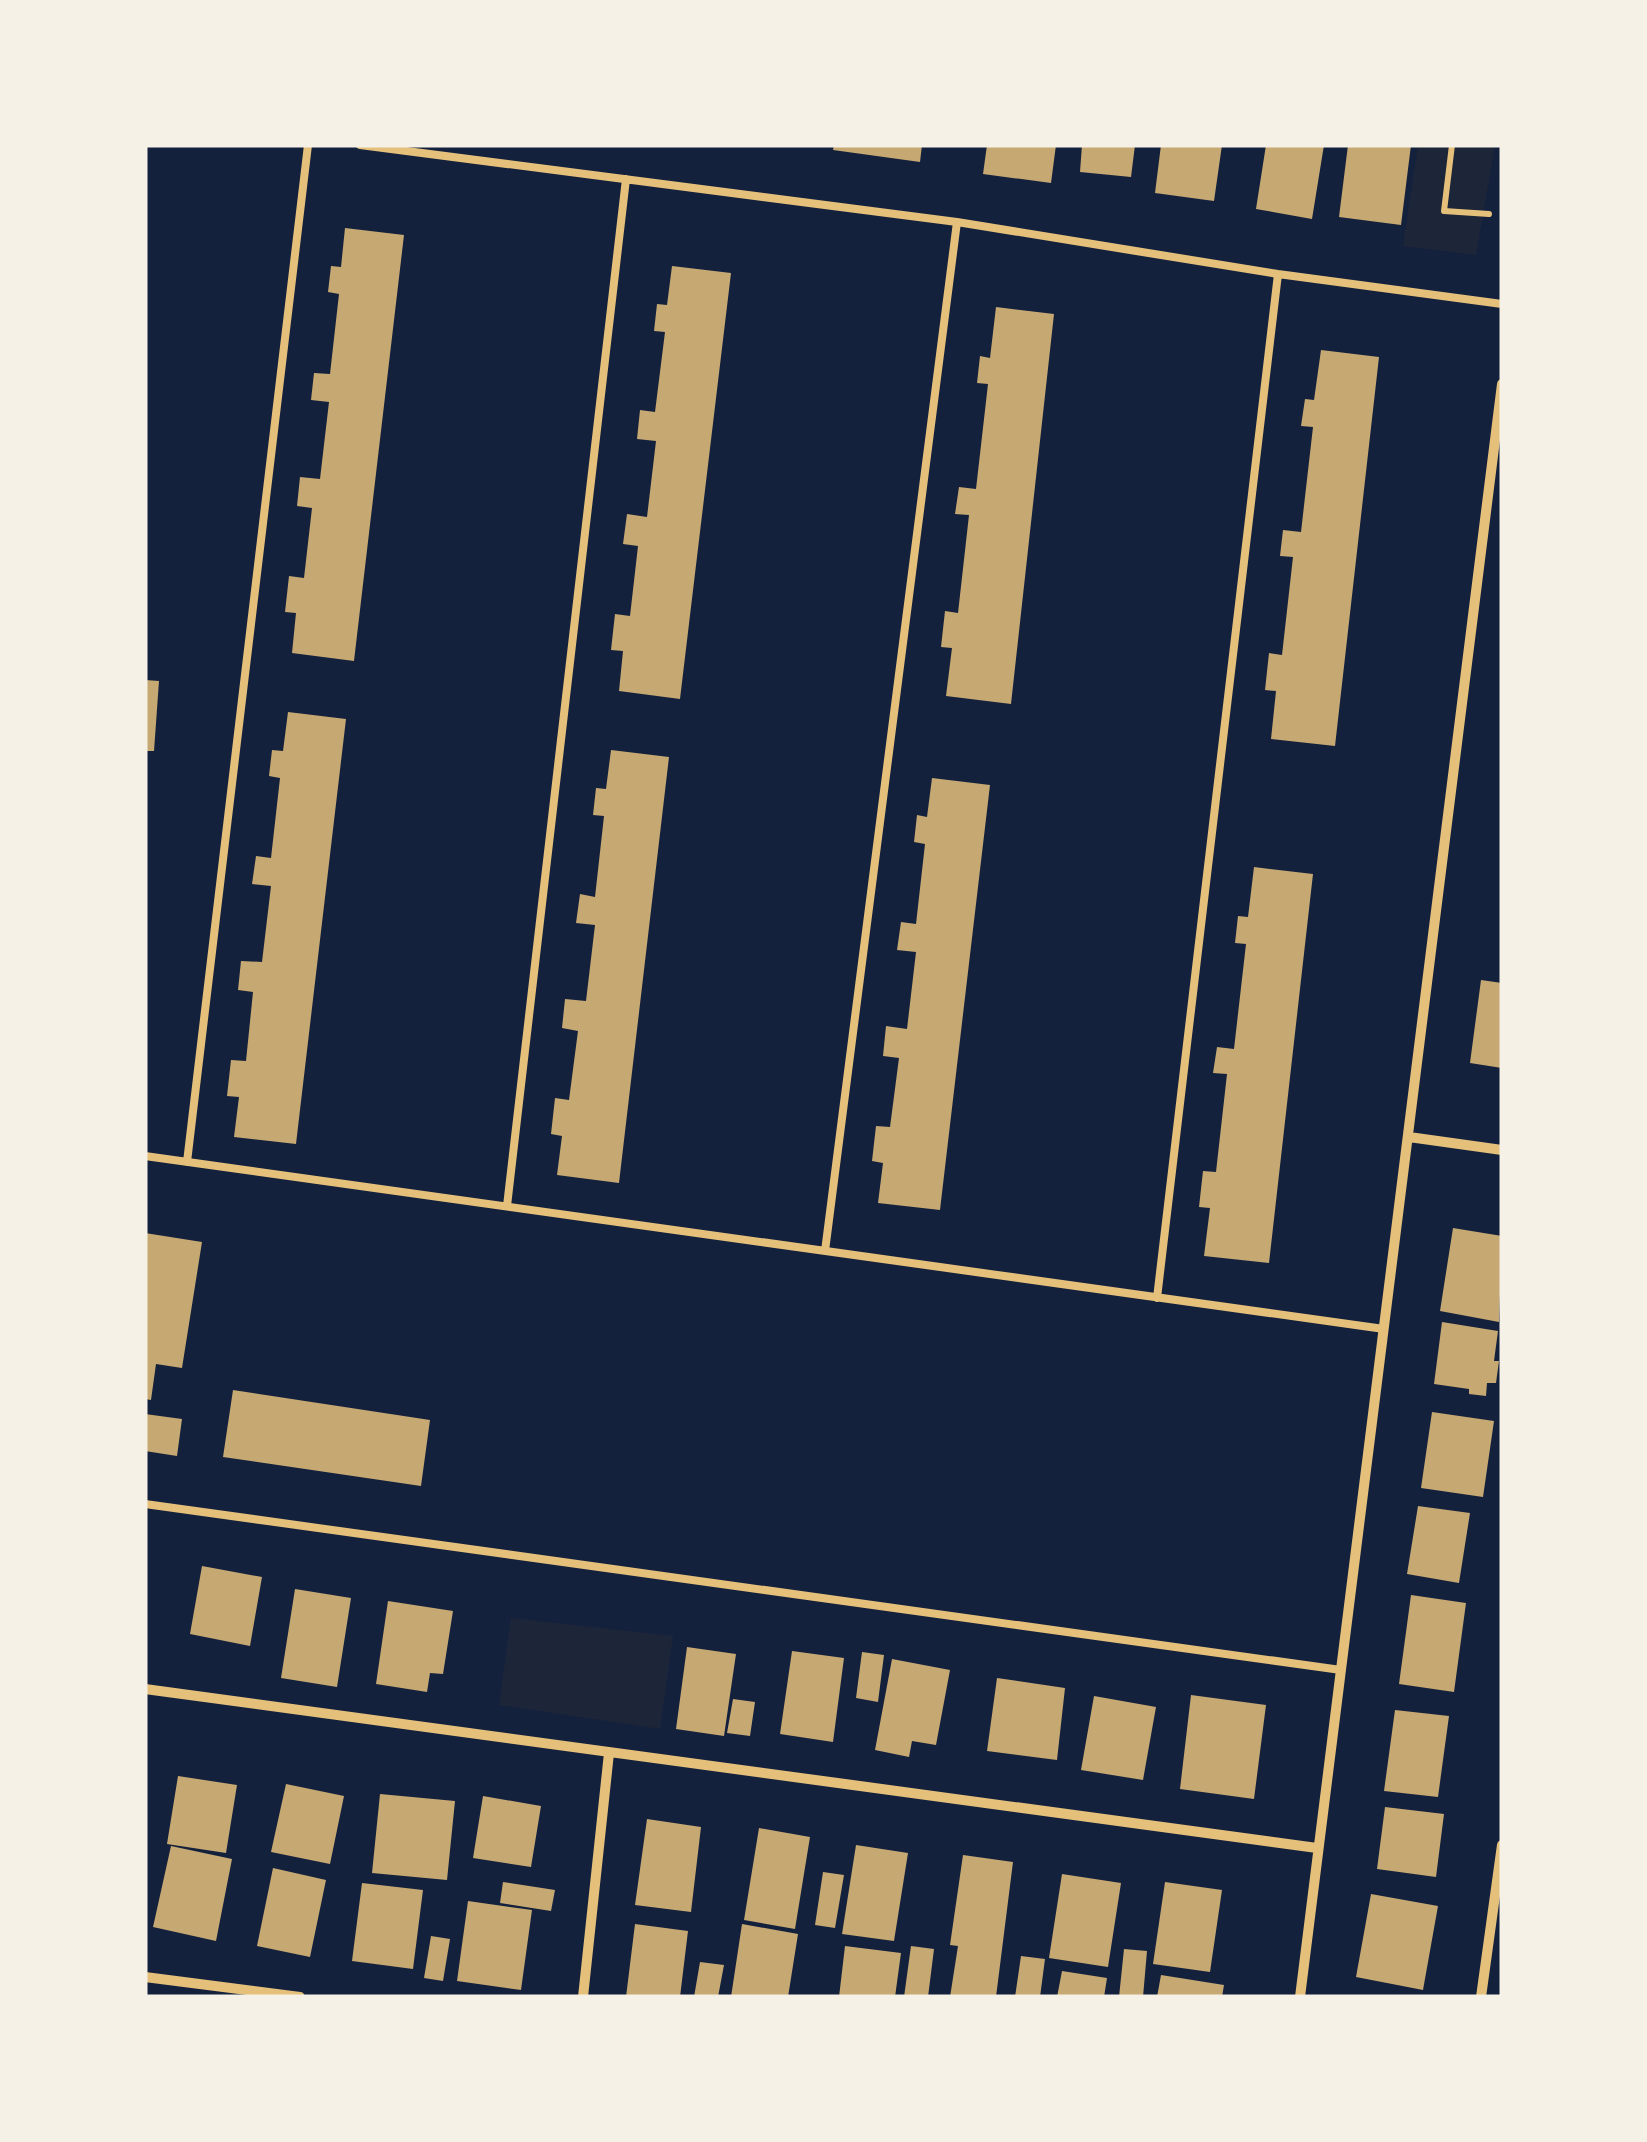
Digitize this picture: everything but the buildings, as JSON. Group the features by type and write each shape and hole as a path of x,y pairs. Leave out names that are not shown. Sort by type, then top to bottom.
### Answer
{"street":[{"path":"1300,1997 1502,384"},
{"path":"1409,1137 1502,1150"},
{"path":"145,1689 1317,1848"},
{"path":"583,1997 610,1753"},
{"path":"1481,1997 1502,1845"},
{"path":"145,1977 300,1997"}],"lane":[{"path":"188,1162 308,145"},
{"path":"360,145 957,222 1278,274 1502,304"},
{"path":"507,1206 626,180"},
{"path":"826,1251 957,222"},
{"path":"1156,1298 1278,274"},
{"path":"145,1156 1384,1329"},
{"path":"145,1504 1341,1670"}],"path":[{"path":"1452,145 1444,211 1488,214"}],"shaded area":[{"path":"1418,145 1495,145 1476,255 1403,246"},
{"path":"511,1618 673,1636 660,1729 499,1705"}]}
